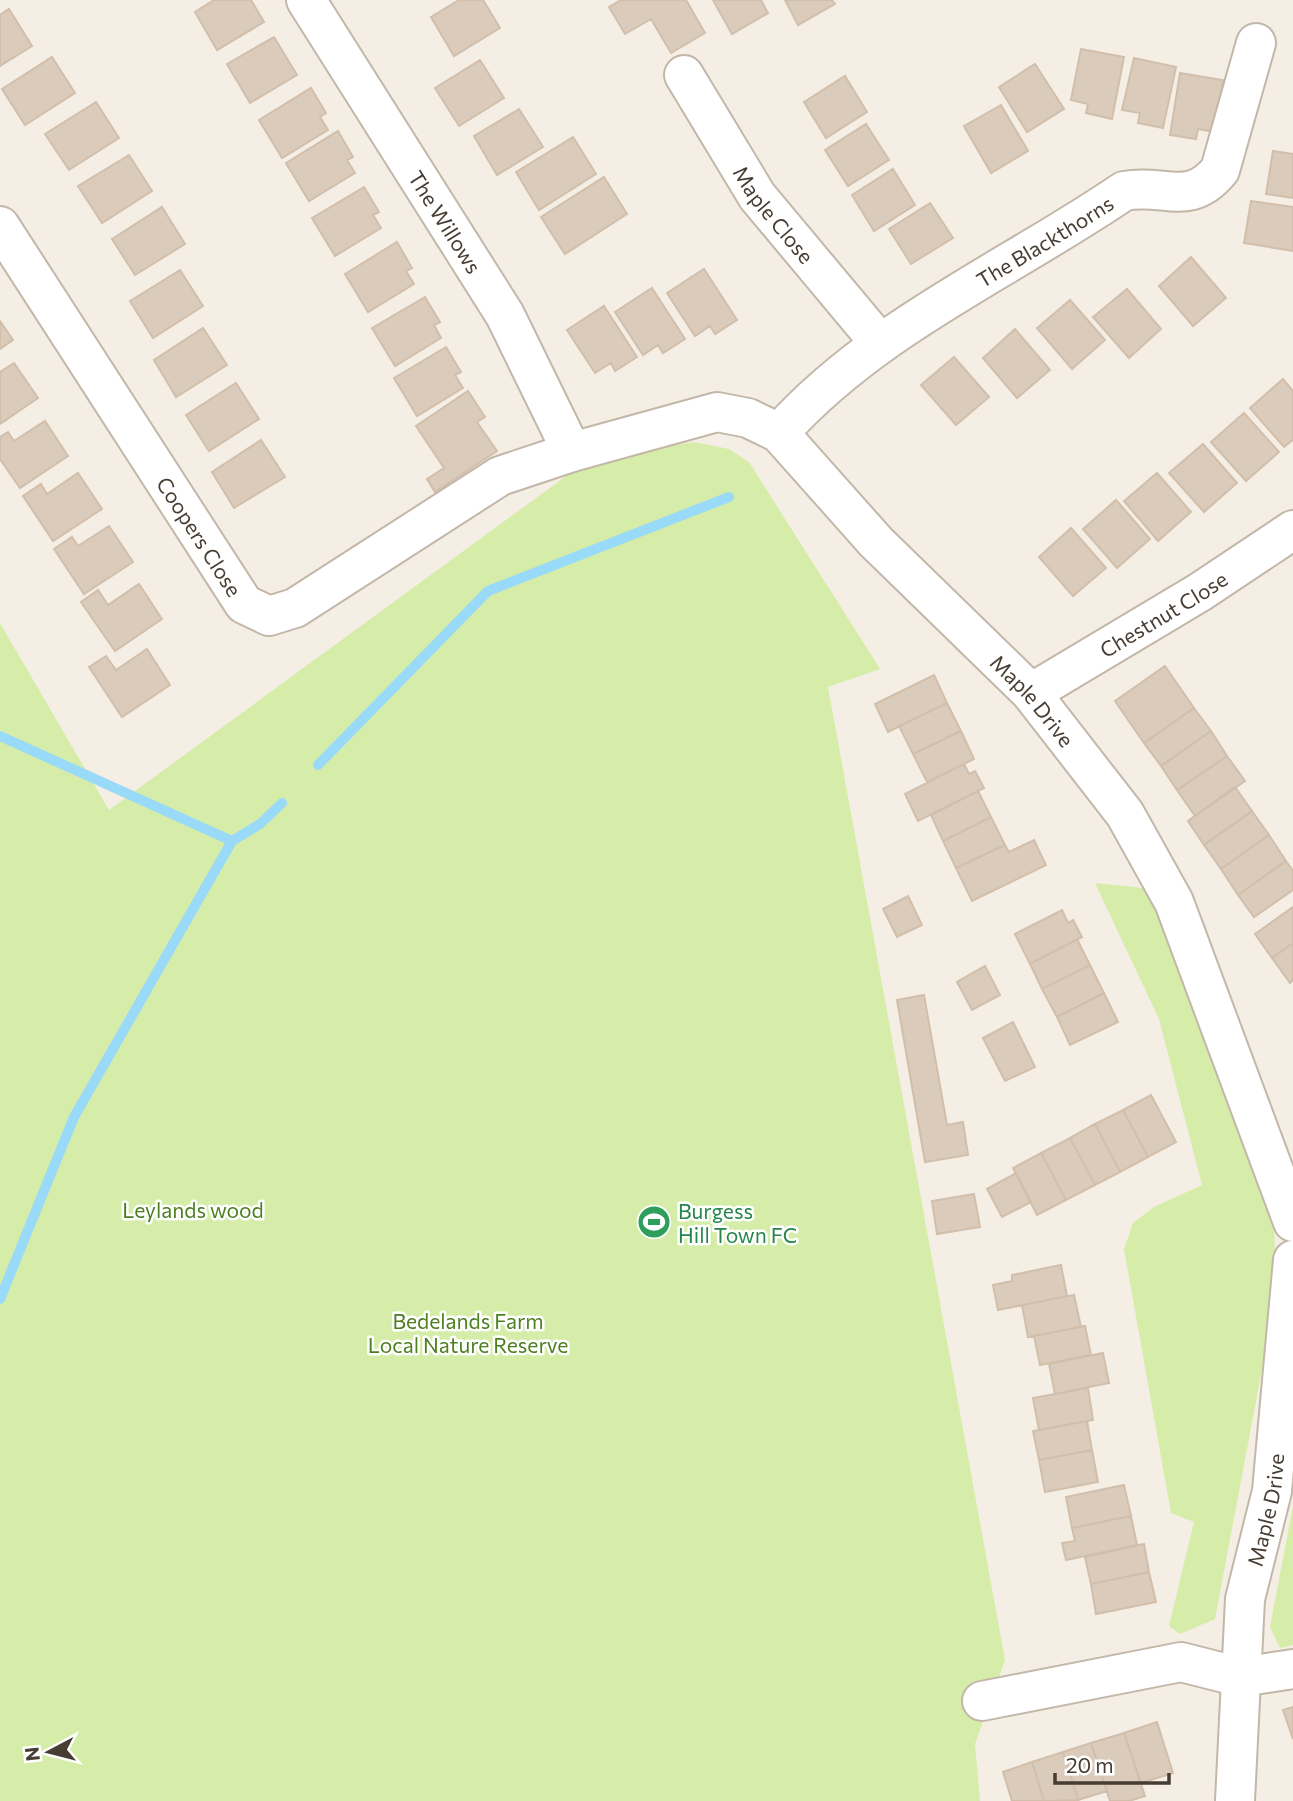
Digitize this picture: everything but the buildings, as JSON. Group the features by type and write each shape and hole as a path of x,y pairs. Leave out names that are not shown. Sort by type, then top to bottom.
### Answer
{"street":[{"name":"The Willows","path":"306,0 505,315 572,452"},
{"name":"The Blackthorns","path":"779,433 810,398 879,342 1124,191 1141,187 1184,192 1198,190 1210,182 1220,170 1256,43"},
{"name":"Maple Close","path":"684,75 757,196 879,342"},
{"name":"Coopers Close","path":"0,226 244,604 269,617 295,608 500,476 572,452"},
{"name":"Maple Drive","path":"572,452 717,412 748,418 779,433 876,542 1031,693 1125,814 1174,902 1293,1222"},
{"name":"Chestnut Close","path":"1031,693 1200,592 1293,530"},
{"name":"Maple Drive","path":"1235,1801 1245,1599 1272,1491 1293,1259"},
{"path":"982,1701 1181,1662 1240,1676 1293,1670"}],"green space":[{"name":"Bedelands Farm Local Nature Reserve","path":"694,442 729,449 749,462 880,669 828,687 1005,1660 975,1744 980,1801 0,1801 0,623 109,810 569,474 627,453"},
{"path":"1095,883 1143,888 1158,903 1274,1227 1275,1252 1263,1364 1215,1619 1180,1634 1169,1626 1194,1522 1171,1513 1124,1249 1133,1223 1154,1207 1202,1185 1159,1019"},
{"path":"1293,1506 1293,1645 1280,1648 1270,1627"}],"waterway":[{"path":"318,765 488,591 729,497"},
{"path":"0,736 232,841"},
{"path":"0,1299 74,1117 232,841 260,824 282,803"}],"place":[{"name":"Burgess Hill Town FC","path":"654,1222"}],"park label":[{"name":"Leylands wood","path":"193,1209"}]}
